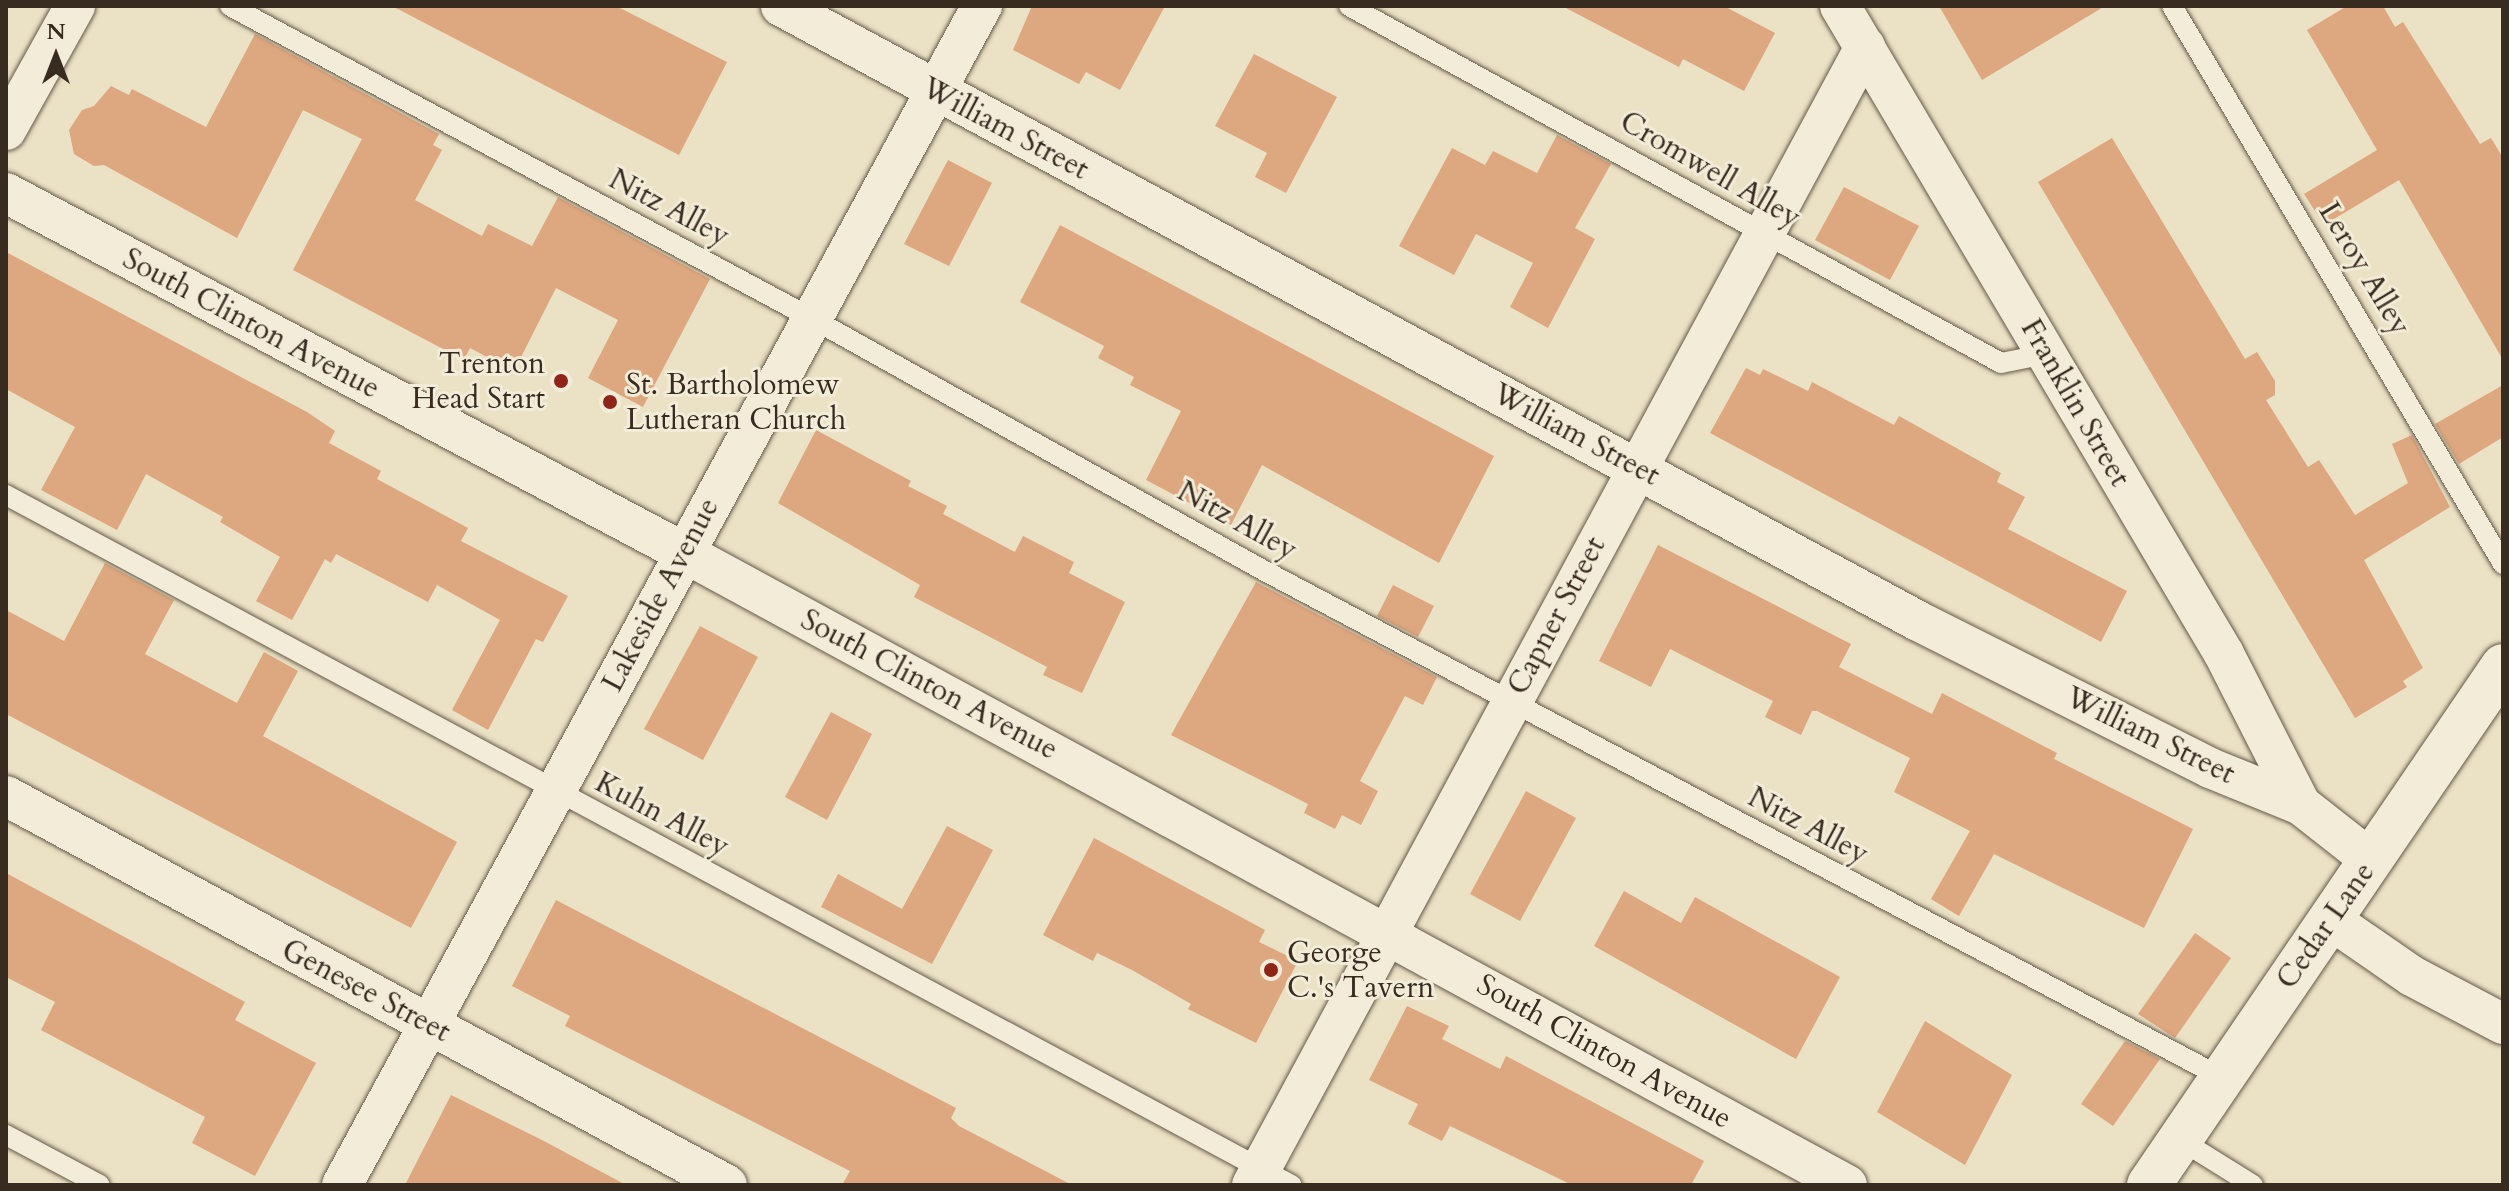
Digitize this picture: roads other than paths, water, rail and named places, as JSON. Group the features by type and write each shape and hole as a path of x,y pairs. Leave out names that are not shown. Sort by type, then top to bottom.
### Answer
{"street":[{"path":"6,130 75,6"},
{"name":"William Street","path":"781,6 1916,620 2210,768 2301,805 2371,860"},
{"name":"Lakeside Avenue","path":"342,1185 982,6"},
{"name":"Franklin Street","path":"1840,6 2224,654 2301,805"},
{"name":"Capner Street","path":"1268,1180 1387,933 1865,47"},
{"name":"South Clinton Avenue","path":"6,193 683,552 1847,1185"},
{"name":"Cedar Lane","path":"2149,1185 2503,666"},
{"name":"Genesee Street","path":"6,796 727,1185"},
{"path":"2331,920 2412,976 2503,1024"}],"lane":[{"name":"Nitz Alley","path":"230,6 813,319 1511,703 2221,1077"},
{"name":"Cromwell Alley","path":"1349,6 1719,205 1763,236 2001,363 2046,354"},
{"name":"Leroy Alley","path":"2172,6 2503,564"},
{"name":"Kuhn Alley","path":"6,495 1268,1180"},
{"path":"6,1135 100,1185"},
{"path":"2179,1139 2253,1185"}],"place":[{"name":"Trenton Head Start","path":"561,381"},
{"name":"St. Bartholomew Lutheran Church","path":"610,402"},
{"name":"George C.'s Tavern","path":"1271,970"}]}
